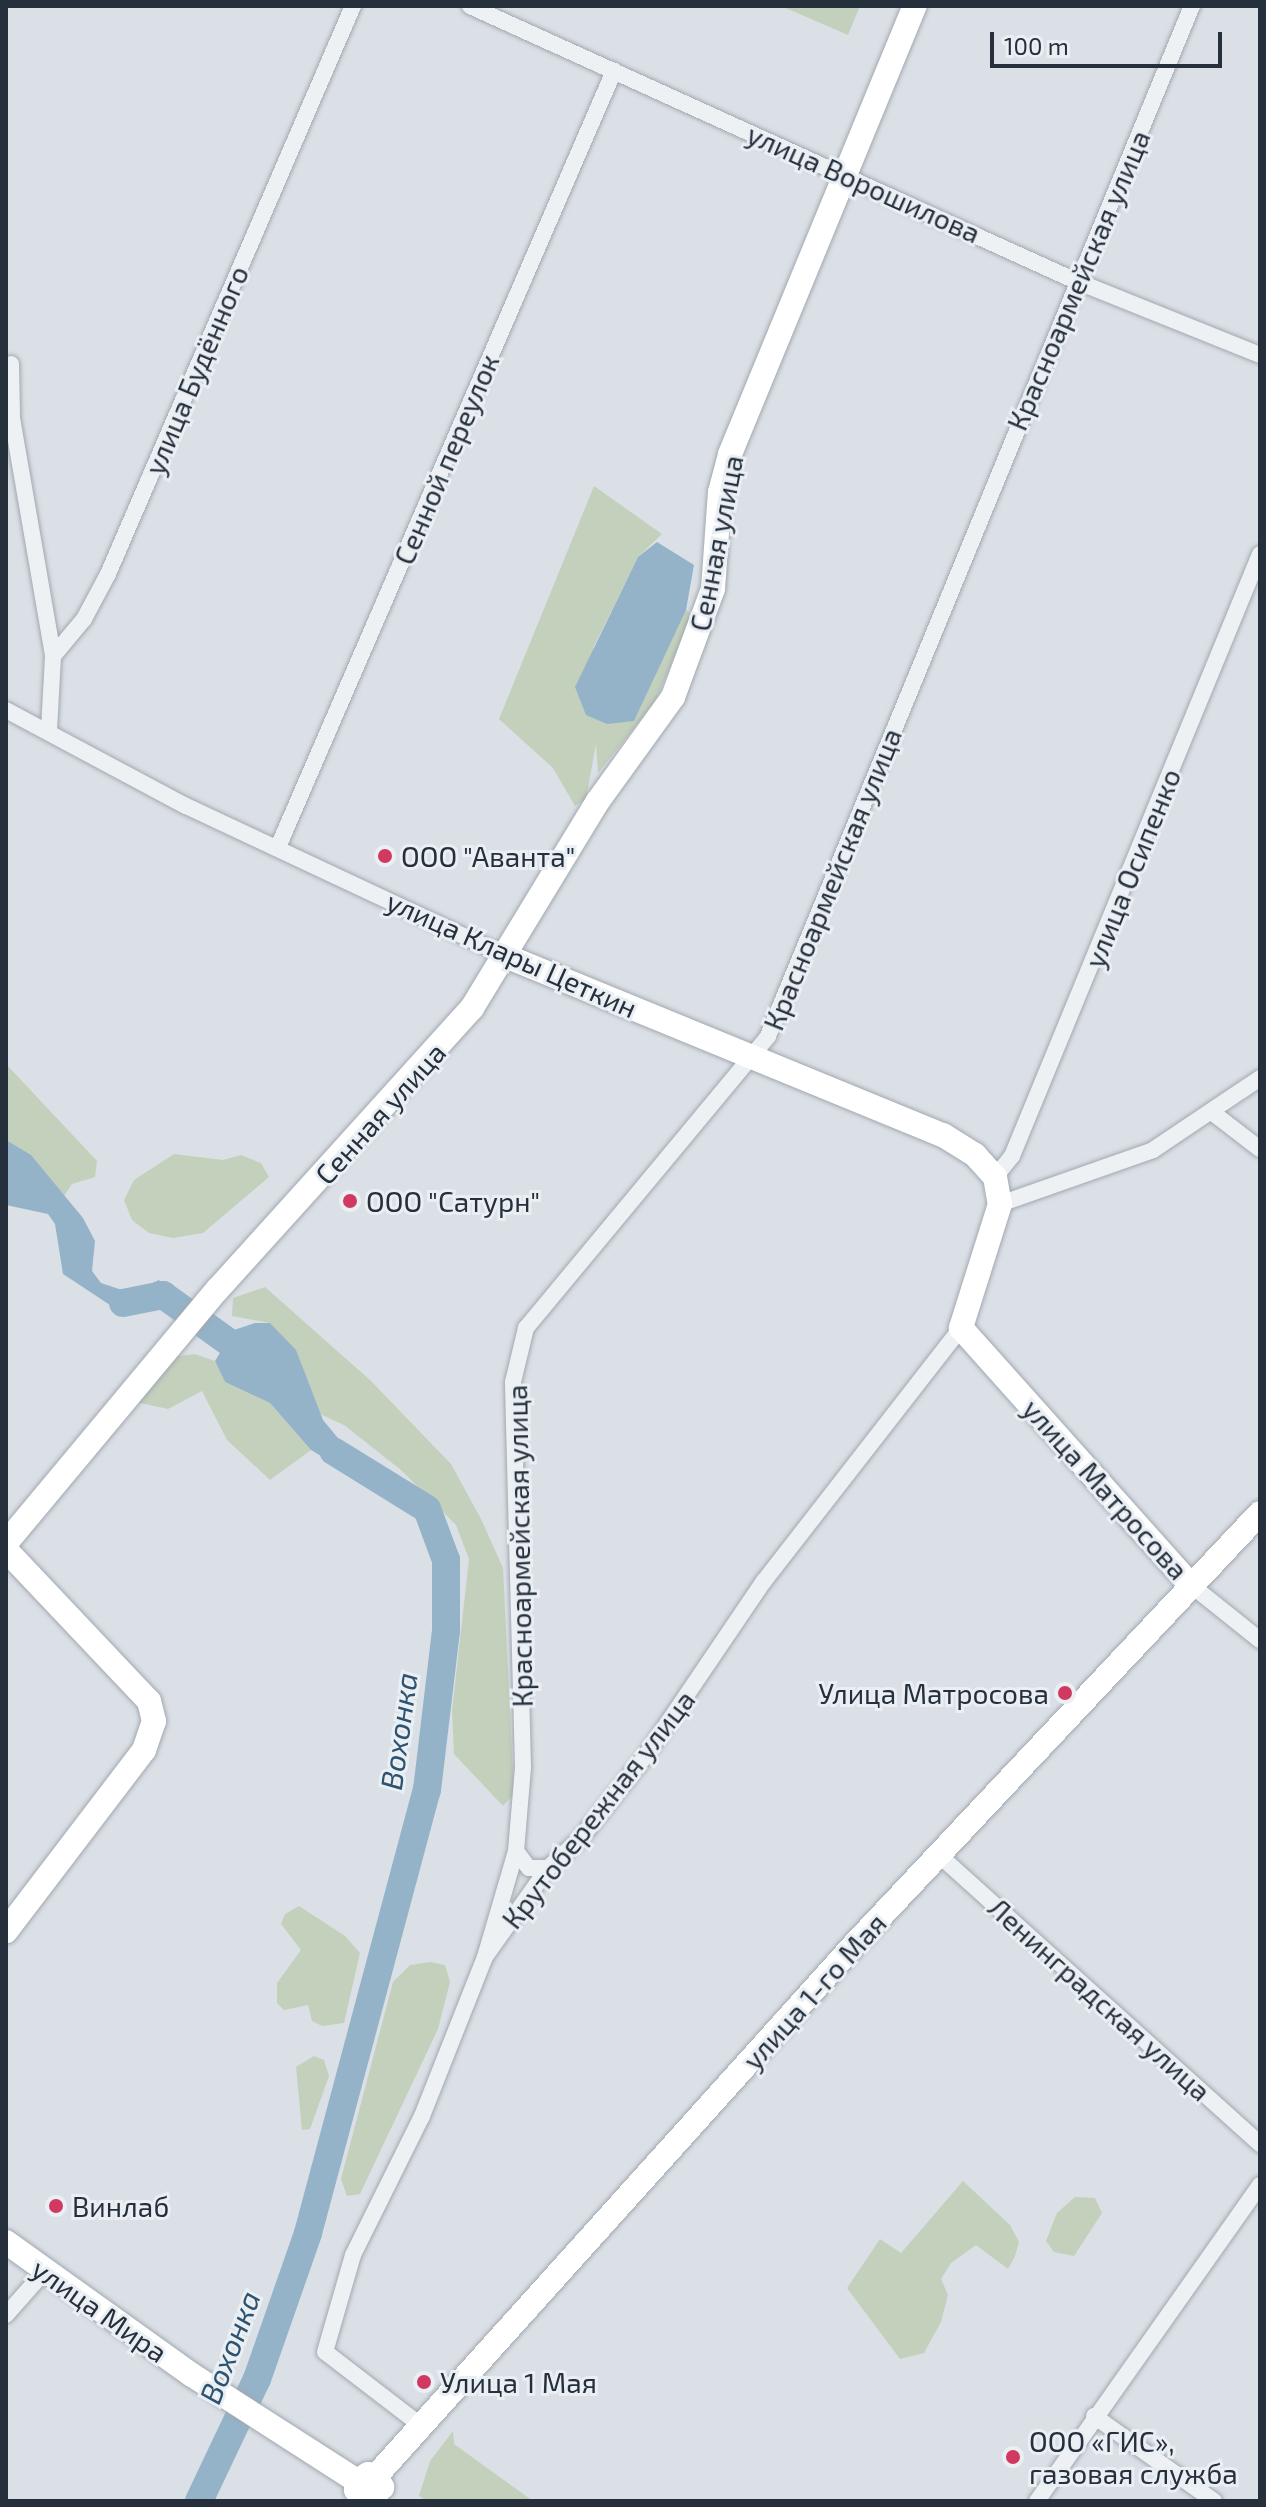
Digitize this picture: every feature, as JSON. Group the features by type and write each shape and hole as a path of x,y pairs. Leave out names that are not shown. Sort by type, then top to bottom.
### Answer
{"street":[{"name":"улица Будённого","path":"53,656 84,619 108,574 353,6"},
{"name":"улица Ворошилова","path":"470,6 848,173 1076,281 1260,355"},
{"name":"Сенная улица","path":"6,1543 218,1289 438,1050 508,957 580,829 658,721 685,672 713,589 720,492 730,454 915,6"},
{"name":"Красноармейская улица","path":"485,1957 516,1851 523,1767 513,1382 526,1328 768,1036 1076,281 1192,6"},
{"name":"Сенной переулок","path":"278,847 614,71"},
{"path":"11,364 12,418 53,656 49,730"},
{"name":"улица Осипенко","path":"995,1177 1012,1156 1260,554"},
{"name":"улица Клары Цеткин","path":"6,710 49,730 117,771 508,957 943,1135 975,1155 995,1177"},
{"path":"995,1177 1000,1204 1153,1150 1213,1113 1260,1078"},
{"path":"1213,1113 1260,1149"},
{"name":"Крутобережная улица","path":"419,2424 325,2352 353,2255 422,2116 485,1957 548,1868 581,1838 646,1755 764,1581 961,1328 1000,1204"},
{"name":"улица Матросова","path":"961,1328 1191,1585 1260,1640"},
{"name":"улица 1-го Мая","path":"372,2493 419,2424 939,1855 1260,1513"},
{"path":"6,1550 154,1711 144,1750 9,1922"},
{"path":"516,1851 529,1868 548,1868"},
{"name":"Ленинградская улица","path":"939,1855 1260,2144"},
{"path":"1037,2501 1094,2416 1260,2185"},
{"name":"улица Мира","path":"6,2242 192,2375 372,2493"},
{"path":"6,2315 44,2272"},
{"path":"1094,2416 1214,2501"}],"green space":[{"path":"781,6 860,6 848,35"},
{"path":"594,486 662,534 638,557 593,648 634,721 678,623 686,610 692,615 655,702 598,773 596,744 586,799 575,806 553,768 499,719"},
{"path":"6,1064 97,1161 95,1177 72,1184 64,1196 6,1140"},
{"path":"174,1154 223,1160 241,1155 261,1163 269,1177 203,1233 173,1238 149,1233 132,1220 124,1200 134,1180"},
{"path":"265,1287 370,1380 451,1464 481,1519 503,1568 514,1794 503,1806 454,1754 452,1711 469,1559 456,1525 401,1470 344,1425 320,1414 270,1323 232,1316 233,1298"},
{"path":"195,1354 215,1361 225,1382 270,1403 311,1450 270,1480 227,1440 202,1391 168,1409 131,1401 165,1358"},
{"path":"299,1906 345,1936 360,1953 344,2023 322,2026 312,2021 308,2005 284,2010 277,2003 277,1983 301,1950 281,1924 285,1914"},
{"path":"430,1962 445,1965 450,1982 438,2029 360,2194 347,2196 341,2179 393,1982 410,1965"},
{"path":"314,2056 324,2060 329,2076 310,2129 302,2130 296,2067"},
{"path":"963,2181 1010,2225 1019,2242 1015,2256 1008,2269 976,2245 951,2263 941,2279 948,2295 941,2322 924,2353 900,2359 847,2288 880,2239 901,2253"},
{"path":"1075,2197 1095,2198 1102,2213 1074,2256 1054,2252 1046,2241 1057,2213"},
{"path":"453,2431 454,2444 533,2501 426,2501 419,2496 430,2461"}],"water":[{"path":"657,542 694,565 686,610 634,721 607,724 586,715 575,687 638,557"},
{"path":"6,1140 31,1155 83,1218 95,1241 92,1271 101,1283 131,1293 159,1280 163,1286 158,1296 129,1310 116,1309 63,1274 55,1224 48,1214 6,1205"},
{"path":"255,1323 270,1323 296,1350 323,1420 365,1471 355,1476 311,1450 270,1403 225,1382 215,1361 234,1330"}],"waterway":[{"name":"Вохонка","path":"123,1303 163,1295 255,1361"},
{"name":"Вохонка","path":"199,2501 257,2379 308,2233 427,1790 446,1631 446,1560 427,1509 333,1451"}],"place":[{"name":"ООО \"Аванта\"","path":"385,856"},
{"name":"ООО \"Сатурн\"","path":"350,1201"},
{"name":"Улица Матросова","path":"1065,1693"},
{"name":"Винлаб","path":"56,2206"},
{"name":"Улица 1 Мая","path":"424,2382"},
{"name":"ООО «ГИС», газовая служба","path":"1013,2457"}]}
